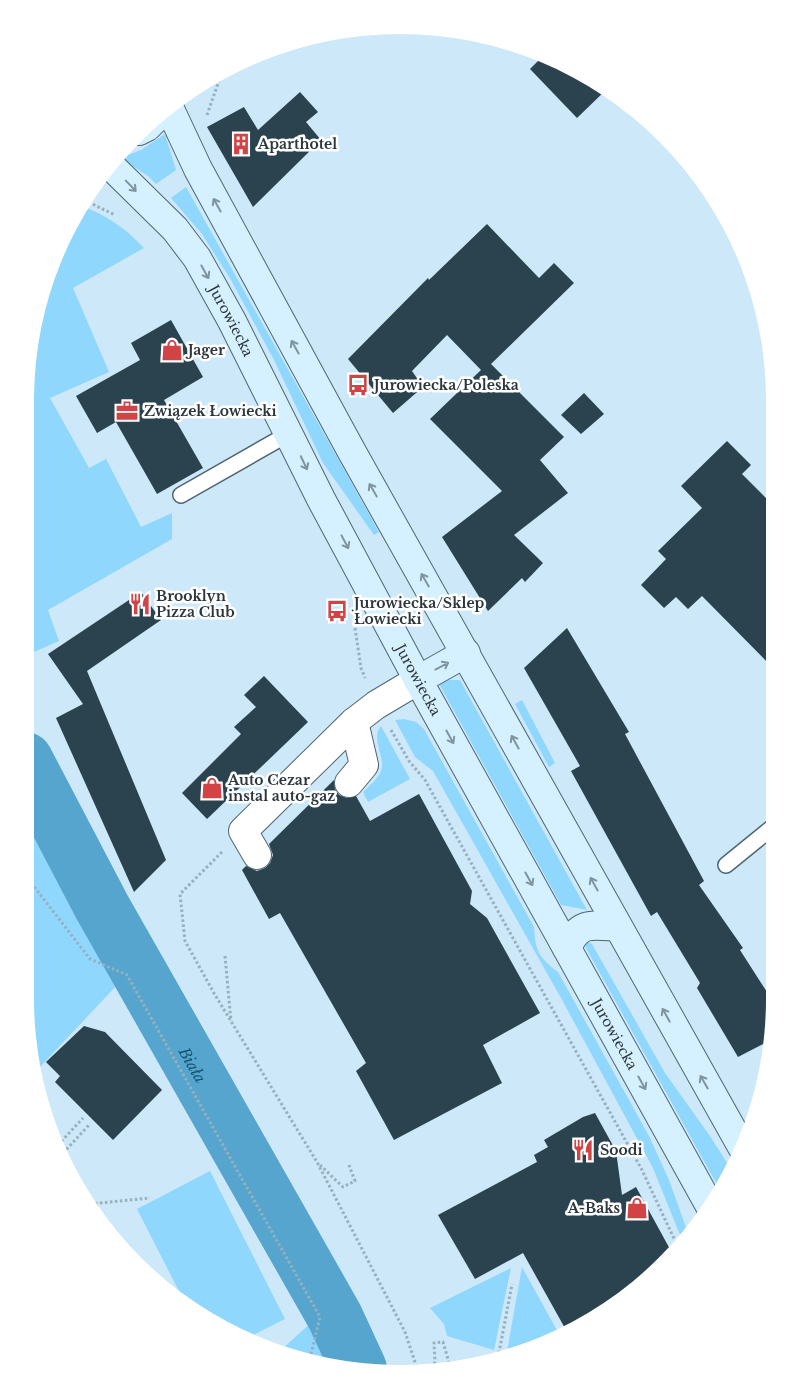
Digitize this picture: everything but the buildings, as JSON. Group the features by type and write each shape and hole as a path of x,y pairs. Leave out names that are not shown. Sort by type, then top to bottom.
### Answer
{"street":[{"path":"172,113 198,169 352,452 738,1139"},
{"name":"Jurowiecka","path":"115,170 175,229 197,258 232,321 322,499 418,680 707,1199"},
{"path":"257,856 244,831 354,722 376,705 466,653"},
{"path":"349,783 364,765 354,722"},
{"path":"567,948 576,931 587,926 618,926"}],"lane":[{"path":"181,495 290,433"},
{"path":"726,865 766,832"}],"path":[{"path":"91,203 121,218"},
{"path":"376,705 409,761 425,780 541,986 642,1170 674,1241"},
{"path":"244,831 180,894 184,941 317,1162 405,1332 416,1364"},
{"path":"34,887 90,959 126,975 320,1316 311,1354"},
{"path":"225,956 231,1021"},
{"path":"63,1140 83,1118"},
{"path":"67,1149 89,1125"},
{"path":"317,1162 343,1187 355,1181 349,1165"},
{"path":"96,1203 150,1198"},
{"path":"499,1352 512,1284"},
{"path":"434,1363 434,1344 443,1342 449,1362"}],"shaded area":[{"path":"165,134 176,170 156,184 148,176 124,160 129,155 141,150"},
{"path":"186,187 379,532 374,535 323,463 274,360 231,280 202,234 171,198"},
{"path":"88,209 115,223 144,248 73,288 109,372 50,398 89,468 106,459 141,527 172,513 172,539 48,610 59,641 34,652 35,376 41,329 53,282 72,238"},
{"path":"443,680 460,680 587,910 561,905 438,682"},
{"path":"522,700 555,763 549,767 515,704"},
{"path":"404,719 416,722 424,729 534,927 539,953 558,972 649,1136 669,1180 686,1228 680,1235 653,1168 561,998 433,771 415,757 395,720"},
{"path":"381,726 410,779 368,802 363,792 378,777 382,766 377,742 378,731"},
{"path":"34,779 102,908 119,983 40,1066 37,1047 34,999"},
{"path":"588,942 592,944 665,1073 727,1163 716,1183 586,948 585,944"},
{"path":"210,1171 285,1319 254,1334 217,1316 179,1291 137,1209"},
{"path":"522,1267 557,1329 507,1349"},
{"path":"511,1268 494,1350 447,1336 444,1324 430,1308"},
{"path":"314,1320 326,1357 305,1353 285,1347"}],"waterway":[{"name":"Biała","path":"34,777 102,907 335,1317 356,1362"}],"place":[{"name":"Aparthotel","path":"241,144"},
{"name":"Jager","path":"172,350"},
{"name":"Jurowiecka/Poleska","path":"358,385"},
{"name":"Związek Łowiecki","path":"127,411"},
{"name":"Brooklyn Pizza Club","path":"140,604"},
{"name":"Jurowiecka/Sklep Łowiecki","path":"337,611"},
{"name":"Auto Cezar instal auto-gaz","path":"212,788"},
{"name":"Soodi","path":"583,1150"},
{"name":"A-Baks","path":"637,1208"}]}
